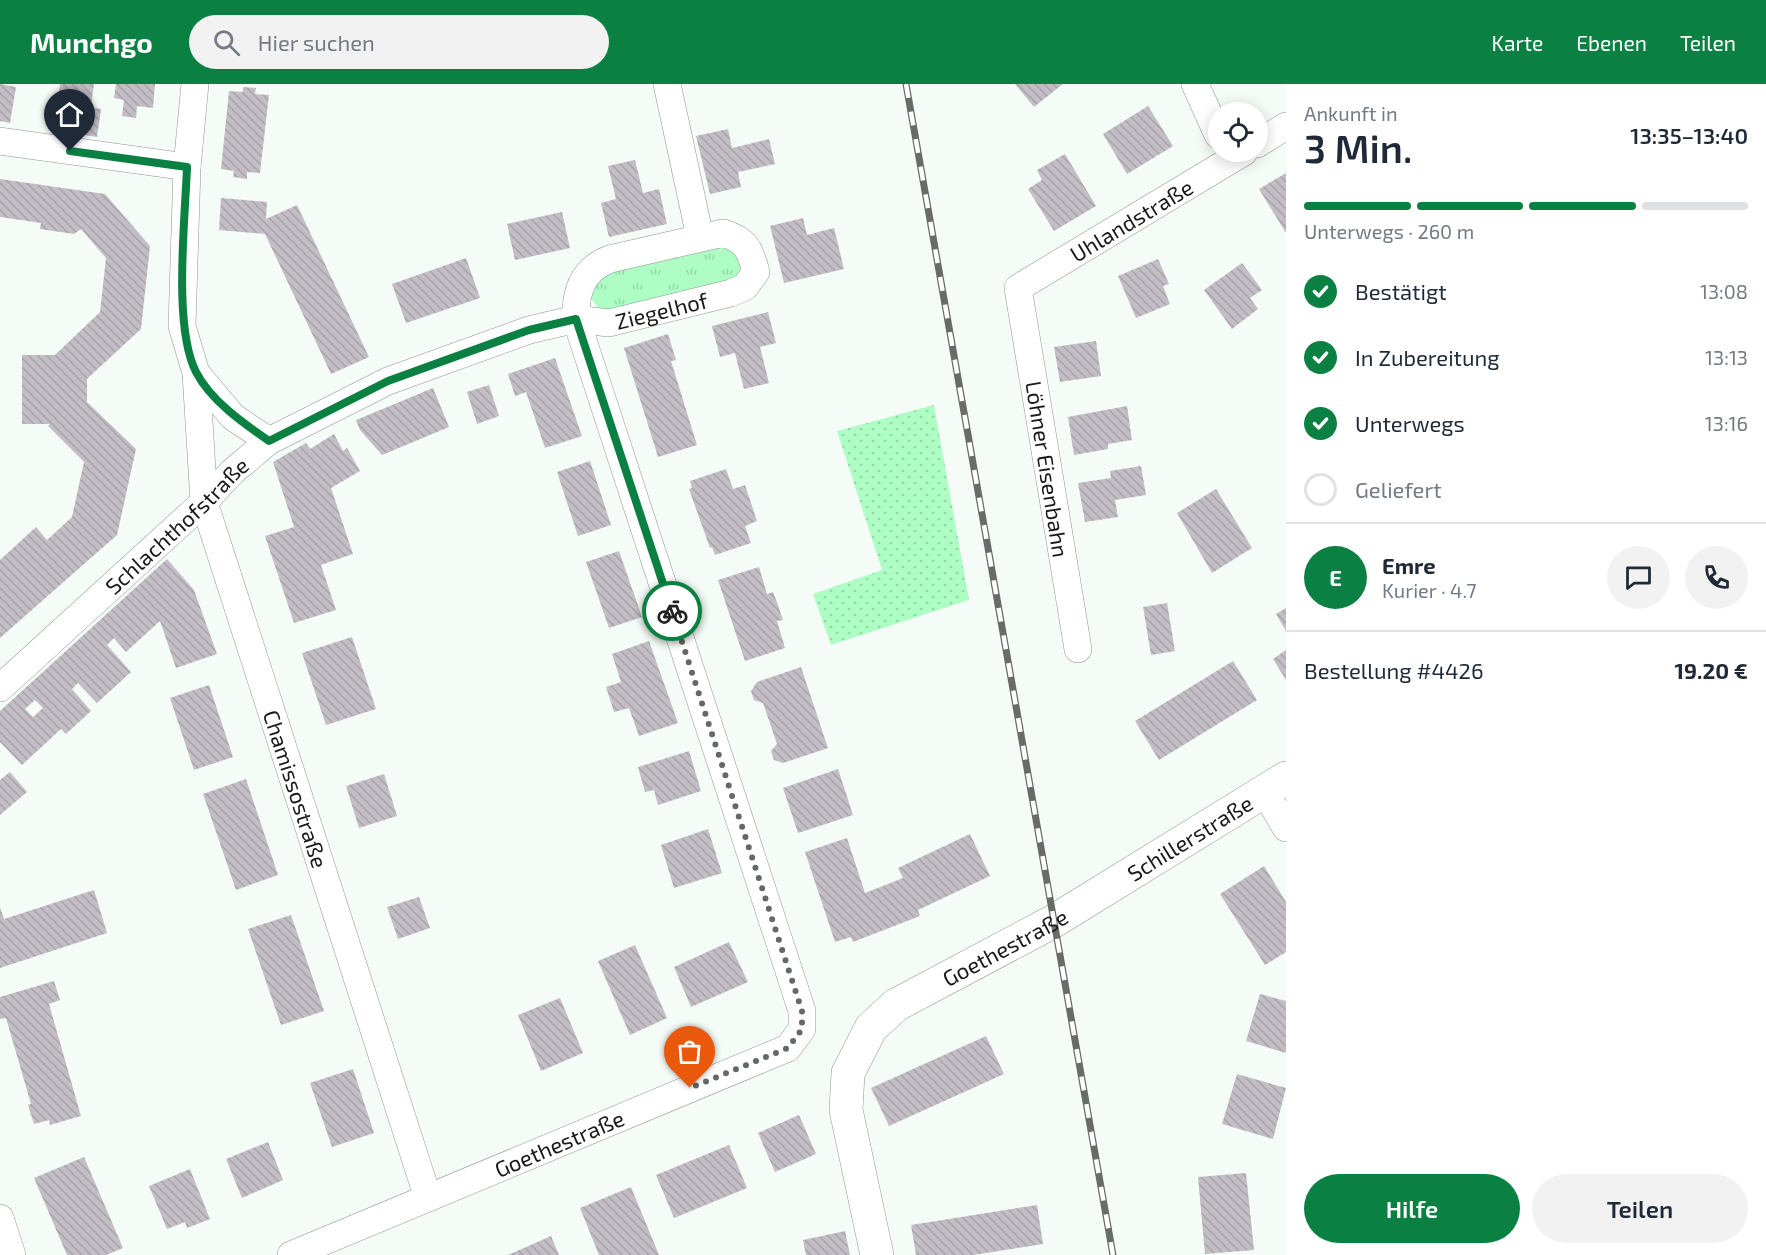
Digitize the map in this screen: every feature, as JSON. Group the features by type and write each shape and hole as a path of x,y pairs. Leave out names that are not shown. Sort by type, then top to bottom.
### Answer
{"main road":[{"name":"Schillerstraße","path":"1092,898 1275,785"},
{"name":"Goethestraße","path":"877,1255 846,1110 848,1073 871,1028 896,1005 1054,921 1092,898"}],"street":[{"name":"Chamissostraße","path":"195,84 187,167 182,326 196,373 204,502 428,1198"},
{"path":"667,84 700,237"},
{"path":"1195,84 1208,113"},
{"path":"1268,137 1286,126"},
{"path":"0,141 187,167"},
{"name":"Uhlandstraße","path":"1018,288 1222,162"},
{"name":"Ziegelhof","path":"723,233 740,238 752,254 756,272 745,286 731,293 609,323 576,319 575,302 579,287 586,274 596,265 723,233"},
{"name":"Löhner Eisenbahn","path":"1018,288 1078,649"},
{"name":"Schlachthofstraße","path":"0,688 204,502 232,472 269,441 388,381 529,330 576,319"},
{"name":"Goethestraße","path":"291,1255 788,1048 802,1029 802,1011 576,319"},
{"name":"Chamissostraße","path":"196,373 233,417 269,441"},
{"path":"1275,785 1286,828"},
{"path":"0,1218 12,1255"}],"green space":[{"path":"729,243 742,262 739,274 730,282 609,313 598,308 591,298 597,276"},
{"path":"934,405 969,600 831,645 813,594 882,570 837,431"}],"building":[{"path":"0,84 16,87 10,123 0,121"},
{"path":"60,84 94,84 91,105 58,101"},
{"path":"116,84 155,84 153,108 137,106 136,118 122,116 124,100 114,98"},
{"path":"1015,84 1063,84 1034,107"},
{"path":"243,87 256,88 255,94 269,95 260,173 247,172 247,179 233,177 234,171 221,169 229,91 243,92"},
{"path":"56,102 101,109 97,137 52,130"},
{"path":"1148,106 1173,146 1127,174 1103,134"},
{"path":"728,129 732,148 769,139 775,164 738,172 741,187 710,194 696,136"},
{"path":"1065,154 1096,206 1054,231 1028,189 1042,180 1037,170"},
{"path":"635,160 643,193 659,189 667,224 609,237 601,203 616,199 608,166"},
{"path":"1286,173 1286,233 1259,189"},
{"path":"0,179 105,194 150,246 141,329 87,379 87,402 136,449 117,535 0,638 0,560 36,527 47,540 72,517 84,462 48,426 50,424 22,424 22,355 55,355 100,312 106,258 81,229 74,234 40,229 41,223 0,217"},
{"path":"221,198 267,202 266,219 297,205 369,357 331,374 265,234 219,230"},
{"path":"562,212 570,248 515,260 507,224"},
{"path":"803,218 807,235 834,228 844,269 784,283 770,226"},
{"path":"466,258 480,298 406,323 392,284"},
{"path":"1158,259 1169,284 1163,286 1170,304 1136,318 1118,276"},
{"path":"1242,263 1262,290 1250,298 1258,309 1232,329 1204,290"},
{"path":"768,312 776,343 760,347 769,383 744,389 735,353 720,357 712,326"},
{"path":"668,334 676,360 671,361 697,445 658,457 624,348"},
{"path":"1096,341 1101,376 1060,382 1054,347"},
{"path":"555,358 582,436 545,448 526,392 515,396 508,374"},
{"path":"489,385 499,416 477,424 467,392"},
{"path":"433,388 449,427 382,455 360,430 356,420"},
{"path":"1127,406 1132,440 1108,444 1108,449 1074,455 1068,417"},
{"path":"334,434 343,451 347,448 360,471 331,488 353,554 321,565 336,610 294,623 265,536 294,527 273,462 306,443 310,449"},
{"path":"590,461 611,525 578,536 557,472"},
{"path":"1141,466 1146,495 1115,500 1118,517 1085,522 1078,483 1111,478 1110,471"},
{"path":"726,469 733,489 745,485 757,521 745,526 751,543 715,555 712,547 710,548 689,489 692,488 690,481"},
{"path":"1216,489 1252,548 1212,573 1177,513"},
{"path":"619,551 642,617 609,628 586,562"},
{"path":"167,559 194,590 217,654 176,668 160,621 126,652 114,638 107,645 131,672 97,703 78,683 72,689 91,711 66,734 61,729 22,765 0,742 0,711","holes":["35,700 43,708 33,717 25,709"]},
{"path":"759,567 767,594 773,592 783,620 777,621 785,648 745,661 718,580"},
{"path":"1167,603 1175,651 1151,655 1143,607"},
{"path":"1286,608 1286,631 1276,614"},
{"path":"352,637 376,709 326,725 302,653"},
{"path":"649,641 678,723 639,736 629,708 614,712 606,687 621,682 612,654"},
{"path":"1286,650 1286,680 1273,659"},
{"path":"1233,661 1257,700 1159,760 1135,721"},
{"path":"801,667 828,748 783,763 774,760 771,751 777,744 763,703 754,700 751,691 757,682"},
{"path":"209,685 233,757 194,770 170,698"},
{"path":"689,751 701,791 658,805 654,790 645,792 638,767"},
{"path":"838,769 853,815 798,833 783,788"},
{"path":"10,772 27,792 0,815 0,780"},
{"path":"384,774 397,816 359,828 346,786"},
{"path":"246,779 278,875 236,890 203,794"},
{"path":"708,829 722,873 674,888 661,845"},
{"path":"970,834 990,876 918,910 920,916 853,942 851,937 835,942 805,852 847,838 865,893 903,878 898,868"},
{"path":"1264,866 1286,902 1286,952 1265,965 1220,894"},
{"path":"94,890 107,933 0,968 0,907 4,919"},
{"path":"419,897 430,928 398,939 387,907"},
{"path":"291,915 324,1011 281,1025 248,929"},
{"path":"729,942 748,982 691,1007 674,967"},
{"path":"635,945 667,1018 630,1035 598,961"},
{"path":"54,981 60,1000 49,1004 81,1116 50,1125 49,1120 34,1124 28,1105 31,1104 6,1018 0,1019 0,997"},
{"path":"1260,994 1286,1001 1286,1053 1246,1041"},
{"path":"560,998 583,1053 541,1071 518,1015"},
{"path":"986,1036 1004,1074 889,1126 871,1088"},
{"path":"353,1069 374,1133 332,1147 310,1083"},
{"path":"1237,1074 1286,1088 1273,1139 1222,1124"},
{"path":"799,1115 816,1154 775,1172 758,1133"},
{"path":"268,1142 283,1180 242,1198 226,1159"},
{"path":"729,1145 747,1188 674,1218 656,1175"},
{"path":"84,1157 123,1248 106,1255 67,1255 34,1178"},
{"path":"190,1169 210,1219 187,1228 185,1222 167,1229 149,1186"},
{"path":"1246,1173 1254,1250 1205,1254 1198,1177"},
{"path":"631,1187 659,1255 599,1255 580,1208"},
{"path":"1037,1205 1043,1244 973,1255 916,1255 911,1225"},
{"path":"845,1231 850,1255 806,1255 803,1240"},
{"path":"551,1236 559,1255 508,1255"}],"railway":[{"path":"906,84 1113,1255"}],"way so far":[{"path":"672,611 802,1011 802,1029 788,1048 690,1088"}],"route":[{"path":"70,151 187,167 182,326 196,373 233,417 269,441 388,381 529,330 576,319 672,611"}]}
